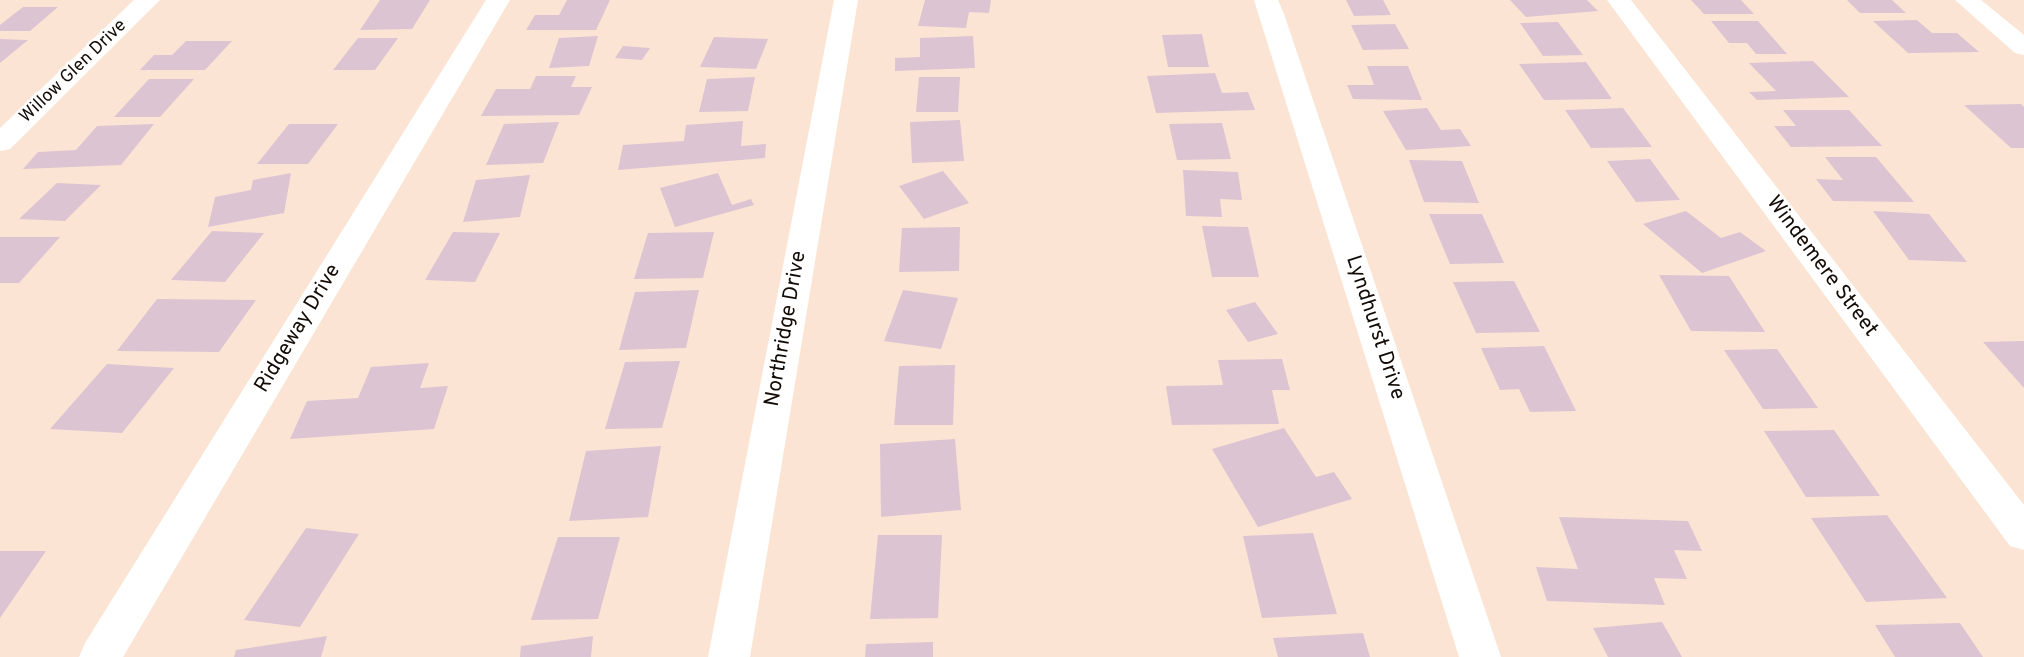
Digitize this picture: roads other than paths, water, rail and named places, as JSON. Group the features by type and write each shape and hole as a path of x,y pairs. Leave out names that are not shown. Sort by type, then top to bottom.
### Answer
{"street":[{"name":"Willow Glen Drive","path":"0,143 148,0"},
{"name":"Ridgeway Drive","path":"100,657 498,0"},
{"name":"Northridge Drive","path":"729,657 846,0"},
{"name":"Lyndhurst Drive","path":"1266,0 1480,657"},
{"name":"Windemere Street","path":"1619,0 2024,534"},
{"path":"1966,0 2024,48"}]}
